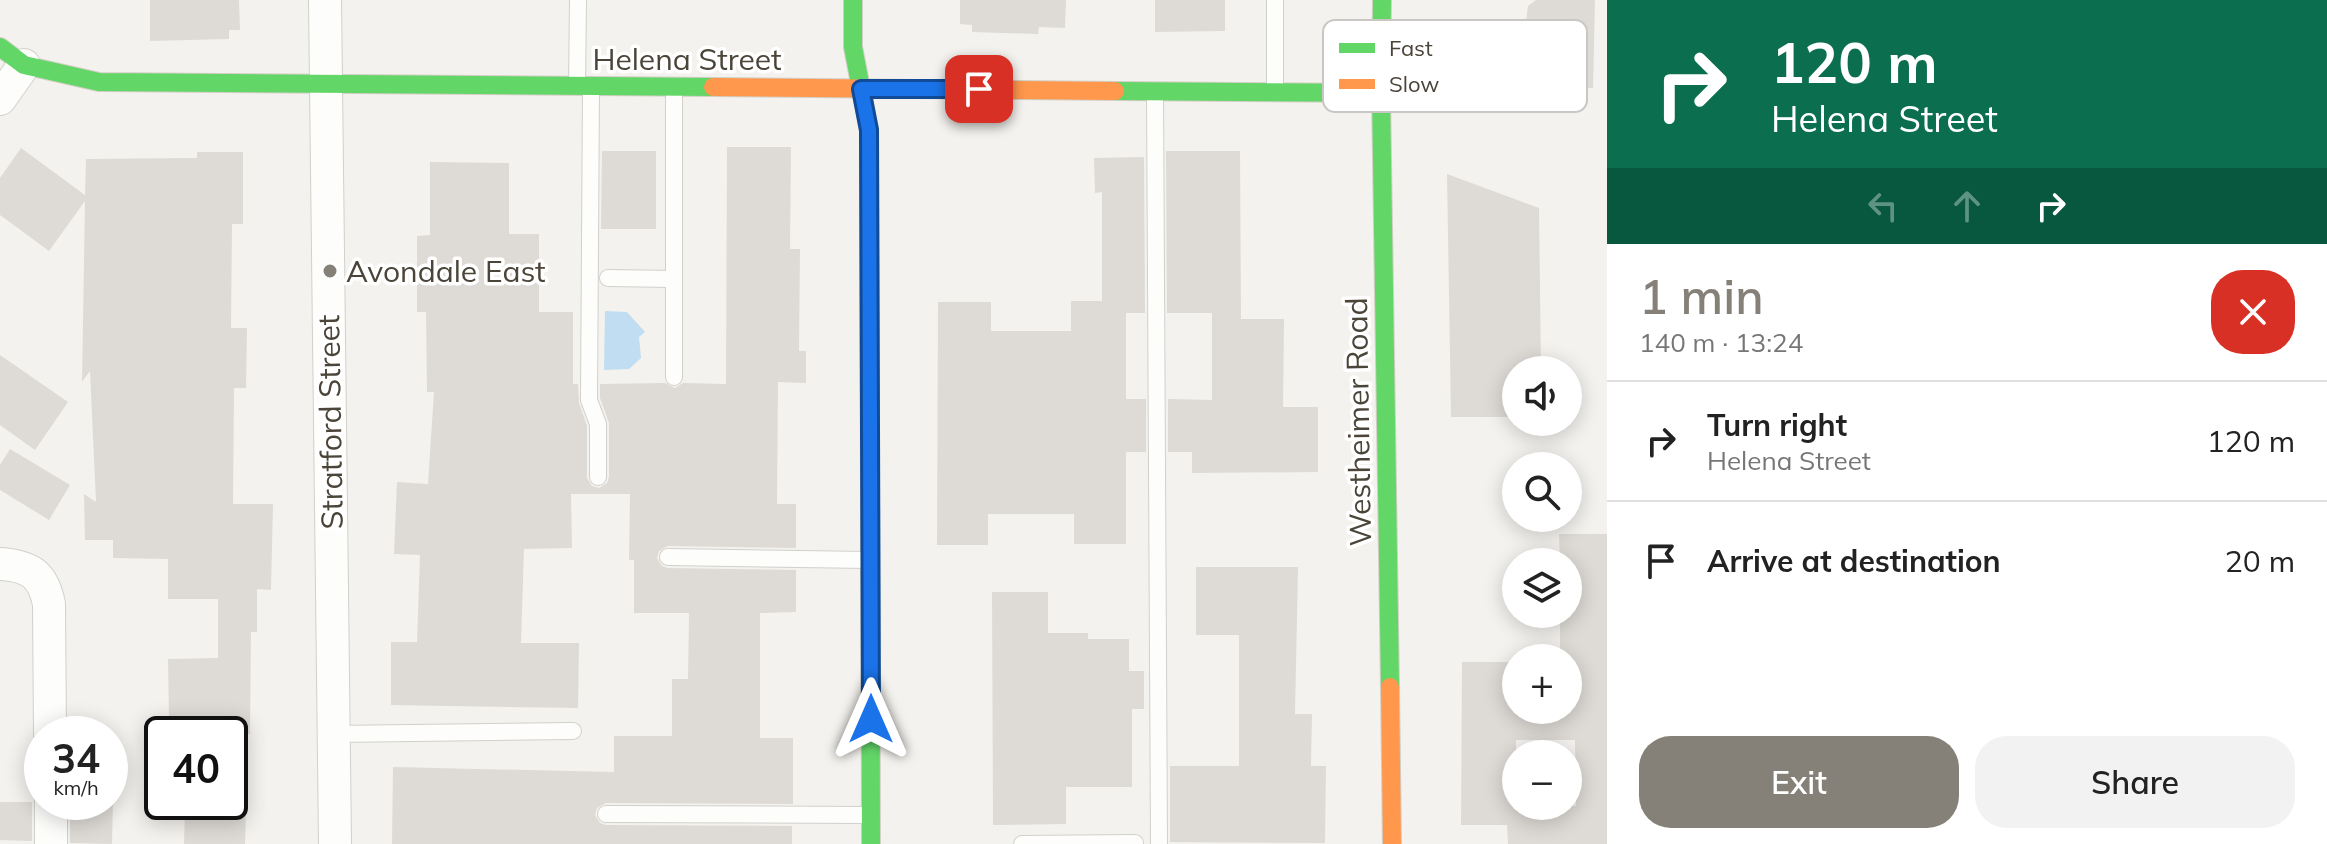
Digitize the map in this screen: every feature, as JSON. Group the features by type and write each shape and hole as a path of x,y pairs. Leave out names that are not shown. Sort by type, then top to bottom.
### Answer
{"street":[{"name":"Stratford Street","path":"325,0 335,844"},
{"path":"853,0 853,47 869,130 871,844"},
{"name":"Westheimer Road","path":"1382,0 1382,20"},
{"name":"Helena Street","path":"12,56 99,82 1323,92"},
{"path":"0,99 12,56"},
{"name":"Westheimer Road","path":"1381,112 1392,844"},
{"path":"0,564 20,566 34,573 46,585 49,604 50,716"},
{"path":"51,820 51,844"}],"lane":[{"path":"578,0 584,86 589,400 598,424 598,477"},
{"path":"1275,0 1275,92"},
{"path":"674,87 674,377"},
{"path":"1155,91 1159,844"},
{"path":"608,278 674,279"},
{"path":"668,557 871,560"},
{"path":"334,734 573,731"},
{"path":"606,814 871,815"},
{"path":"1022,844 1135,843"}],"water":[{"path":"605,311 627,312 645,332 639,337 641,358 629,369 604,370"}],"building":[{"path":"150,0 239,0 240,30 229,30 229,39 150,41"},
{"path":"960,0 1066,0 1065,28 1039,27 1038,34 972,32 972,25 960,24"},
{"path":"1155,0 1225,0 1225,31 1155,32"},
{"path":"1536,0 1595,0 1593,88 1587,88 1587,20 1526,20 1528,6"},
{"path":"727,147 791,147 790,249 800,249 799,351 806,351 806,383 778,382 777,504 796,504 796,548 668,546 659,551 657,558 662,566 668,568 796,570 796,612 760,613 760,738 793,738 793,804 606,803 597,808 595,815 600,823 606,825 792,826 792,844 392,844 393,767 614,772 614,736 672,736 672,679 688,679 689,613 634,613 634,560 629,560 630,494 571,494 572,548 524,549 521,643 579,643 578,708 391,705 391,642 417,642 420,555 394,554 397,482 428,484 434,392 427,392 426,312 417,312 417,236 430,235 430,162 509,163 509,234 539,234 539,312 573,312 573,384 578,384 579,403 587,426 587,478 592,486 599,488 607,483 609,477 609,423 600,398 600,384 665,383 675,388 683,383 726,384"},
{"path":"21,148 85,195 86,159 197,158 197,152 243,152 243,224 232,224 231,328 247,328 246,388 234,388 233,504 273,504 271,590 257,589 257,632 251,632 250,734 248,716 169,716 168,659 218,658 218,599 168,599 168,559 113,558 113,540 85,540 84,494 96,502 90,371 82,382 85,201 49,251 0,215 0,178"},
{"path":"602,151 656,151 656,229 601,229"},
{"path":"1166,151 1240,151 1241,319 1284,319 1283,407 1318,407 1318,472 1192,473 1192,452 1168,452 1168,399 1212,400 1212,313 1167,313"},
{"path":"1144,157 1145,313 1126,313 1126,399 1146,399 1146,452 1126,452 1126,544 1074,544 1074,514 988,514 988,545 937,545 938,302 991,302 991,331 1071,331 1071,301 1102,301 1102,192 1095,193 1094,158"},
{"path":"1447,174 1539,208 1541,356 1502,356 1502,417 1451,417"},
{"path":"0,355 68,402 35,450 0,425"},
{"path":"10,449 70,485 49,520 0,490 0,465"},
{"path":"1559,534 1607,534 1607,844 1508,844 1507,825 1461,825 1462,662 1502,662 1502,724 1582,724 1582,644 1560,644 1560,628 1582,628 1582,548 1560,548"},
{"path":"1196,567 1298,567 1295,714 1312,714 1311,766 1326,766 1325,843 1170,842 1170,766 1239,766 1239,635 1196,635"},
{"path":"992,592 1048,592 1048,633 1088,633 1088,639 1129,639 1129,671 1144,671 1144,709 1132,709 1132,787 1066,787 1066,824 993,825"},
{"path":"0,802 24,802 24,820 32,820 32,841 0,840"},
{"path":"70,820 113,820 112,844 70,843"},
{"path":"185,820 246,820 245,844 184,844"}],"traffic: fast":[{"path":"853,0 853,47 869,130 871,844"},
{"path":"1382,0 1382,20"},
{"path":"0,47 24,65 99,82 713,87"},
{"path":"1115,91 1323,93"},
{"path":"1381,112 1390,687"}],"traffic: slow":[{"path":"713,87 1115,91"},
{"path":"1390,687 1392,844"}],"place":[{"name":"Avondale East","path":"330,271"}],"route":[{"path":"871,719 869,130 861,89 979,89"}]}
